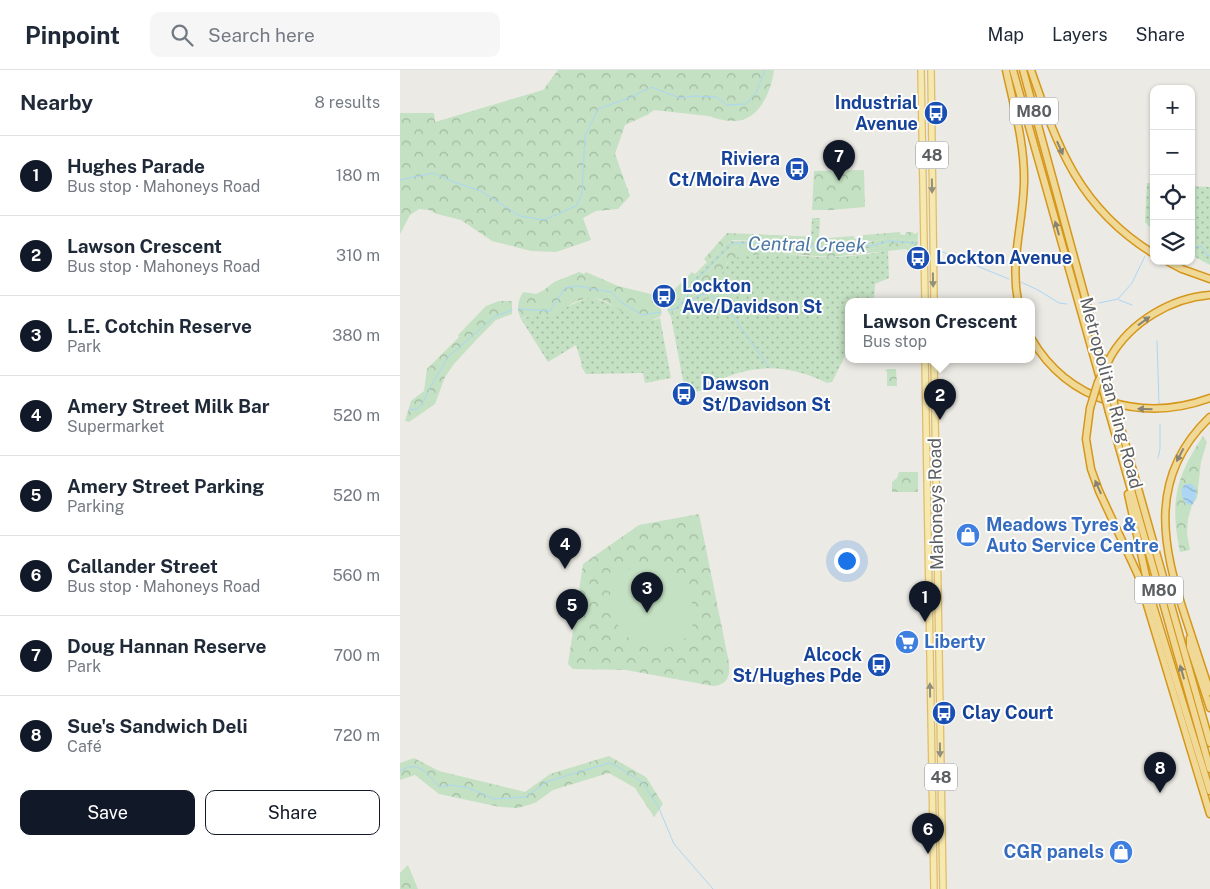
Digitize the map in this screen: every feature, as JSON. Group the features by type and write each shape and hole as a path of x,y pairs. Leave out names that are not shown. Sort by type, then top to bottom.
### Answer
{"highway":[{"path":"1006,70 1020,135 1023,166 1023,195 1014,265 1017,298"},
{"name":"Metropolitan Ring Road","path":"1013,70 1210,769"},
{"name":"Metropolitan Ring Road","path":"1023,70 1117,414 1210,743"},
{"path":"1031,70 1056,140 1074,175 1092,199 1116,225 1150,251"},
{"path":"1174,265 1210,279"},
{"path":"1210,295 1182,301 1150,316 1118,344 1098,382 1090,408 1086,440 1091,468 1099,490 1138,575 1210,814"},
{"path":"1035,344 1048,363 1069,382 1084,391 1110,401 1138,408 1159,409 1187,405 1210,398"},
{"path":"1210,417 1191,438 1178,460 1169,481 1165,505 1165,530 1170,567 1210,692"},
{"path":"1124,467 1130,505 1151,599 1210,791"},
{"path":"1190,632 1190,647 1210,708"},
{"path":"1182,646 1210,728"},
{"path":"1160,647 1210,803"}],"main road":[{"name":"48","path":"922,70 925,298"},
{"name":"48","path":"931,70 934,298"},
{"path":"924,224 933,224"},
{"name":"Mahoneys Road","path":"925,363 934,889"},
{"name":"Mahoneys Road","path":"934,363 942,889"},
{"path":"933,852 942,851"}],"green space":[{"path":"558,70 774,70 770,88 762,105 749,117 728,121 708,116 654,110 625,125 615,154 630,196 618,209 596,211 583,218 591,240 556,252 531,251 492,241 461,220 429,210 419,209 410,215 400,234 400,113 434,113 435,122 543,90"},
{"path":"864,170 865,207 812,210 814,171"},
{"path":"1147,183 1150,183 1150,228 1145,222"},
{"path":"1195,186 1210,187 1210,265 1195,257"},
{"path":"812,218 820,218 819,237 811,237"},
{"path":"900,232 901,235 905,235 906,232 915,234 918,232 917,256 915,258 906,249 831,257 776,253 740,256 727,263 717,285 706,299 696,306 671,317 668,312 667,297 692,272 695,274 707,262 704,259 727,233 819,237 820,240 854,236 854,239 863,238 863,235","holes":["889,238 916,241 915,245 911,247 904,243 887,244 872,249 850,247 828,250 776,246 737,246 724,255 701,279 685,302 697,294 705,292 704,296 692,304 671,313 668,312 668,308 682,297 692,279 726,244 733,240 772,240 827,244 845,240 874,241"]},
{"path":"819,237 829,238 829,240 819,240"},
{"path":"889,238 917,241 911,247 907,244 887,244 872,249 850,247 828,250 776,246 737,246 724,255 701,279 686,302 693,296 705,292 704,296 671,313 668,312 668,309 683,296 692,279 731,241 772,240 827,244 845,240 869,242"},
{"path":"888,250 889,278 875,284 874,298 845,298 845,356 832,382 827,383 801,373 776,368 751,370 724,378 725,382 712,389 688,393 686,396 671,317 702,302 714,289 729,262 739,256 759,253 819,257 863,255"},
{"path":"579,272 584,274 586,272 618,286 655,295 657,306 661,309 661,316 649,321 632,318 609,303 589,298 576,301 551,317 528,316 521,319 518,305 523,292 536,294 554,282"},
{"path":"587,298 595,298 646,320 660,318 671,378 645,383 643,373 586,374 581,366 576,345 548,362 521,319 529,316 553,316 564,308"},
{"path":"499,301 512,301 512,314 496,320 454,364 445,377 435,404 409,422 405,421 411,401 424,391 427,369 486,306"},
{"path":"896,369 897,386 887,386 887,372 885,370"},
{"path":"1203,436 1207,442 1201,462 1197,498 1192,505 1188,519 1187,534 1190,550 1180,552 1175,519 1177,491 1186,465"},
{"path":"899,472 918,472 918,492 892,492 892,482 897,478"},
{"path":"699,514 729,663 729,672 725,682 713,686 626,670 573,669 568,664 583,564 639,525"},
{"path":"641,565 658,567 673,575 684,587 691,601 694,616 691,630 682,641 666,648 648,648 633,641 621,629 613,615 610,599 613,584 623,572"},
{"path":"609,756 646,777 663,804 654,817 635,788 609,773 553,790 535,803 518,808 500,807 439,794 415,775 400,780 400,763 414,758 439,771 525,792 550,774"},
{"path":"408,865 418,889 400,889 400,873"}],"water":[{"path":"1185,484 1192,484 1196,492 1192,505 1187,504 1183,497 1182,489"}],"waterway":[{"path":"400,180 433,173 481,191 520,216 544,220 576,206 582,194 585,136 598,109 631,97 651,87 680,98 694,96 716,97 727,105 746,104 757,91 765,70"},
{"name":"Central Creek","path":"668,310 676,309 687,296 697,279 732,243 779,243 821,247 849,243 871,246 889,241 916,243"},
{"name":"Central Creek","path":"1195,247 1201,246 1207,255 1210,256"},
{"name":"Central Creek","path":"940,251 1009,279"},
{"name":"Central Creek","path":"1099,303 1118,299 1132,283 1145,256"},
{"name":"Central Creek","path":"1021,282 1059,303 1067,304"},
{"name":"Central Creek","path":"518,309 550,311 565,288 577,286 611,292 621,302 642,315 661,312"},
{"path":"681,303 706,294"},
{"path":"711,296 723,302 769,367"},
{"path":"1119,300 1132,305"},
{"name":"Central Creek","path":"409,410 417,409 422,404 448,357 494,317 512,310"},
{"path":"1157,341 1159,404"},
{"path":"1158,458 1160,424"},
{"path":"400,771 418,767 439,787 451,785 469,788 494,799 526,797 546,782 609,763 615,765 642,782 658,806 674,844 713,889"}],"place":[{"name":"Industrial Avenue","path":"936,113"},
{"name":"Riviera Ct/Moira Ave","path":"797,169"},
{"name":"Doug Hannan Reserve","path":"839,181"},
{"name":"Lockton Avenue","path":"918,258"},
{"name":"Lockton Ave/Davidson St","path":"664,296"},
{"name":"Dawson St/Davidson St","path":"684,394"},
{"name":"Lawson Crescent","path":"940,420"},
{"name":"Meadows Tyres & Auto Service Centre","path":"968,535"},
{"name":"Amery Street Milk Bar","path":"565,569"},
{"name":"L.E. Cotchin Reserve","path":"647,613"},
{"name":"Hughes Parade","path":"925,622"},
{"name":"Amery Street Parking","path":"572,630"},
{"name":"Liberty","path":"907,642"},
{"name":"Alcock St/Hughes Pde","path":"879,665"},
{"name":"Clay Court","path":"944,713"},
{"name":"Sue's Sandwich Deli","path":"1160,793"},
{"name":"CGR panels","path":"1121,852"},
{"name":"Callander Street","path":"928,854"}]}
